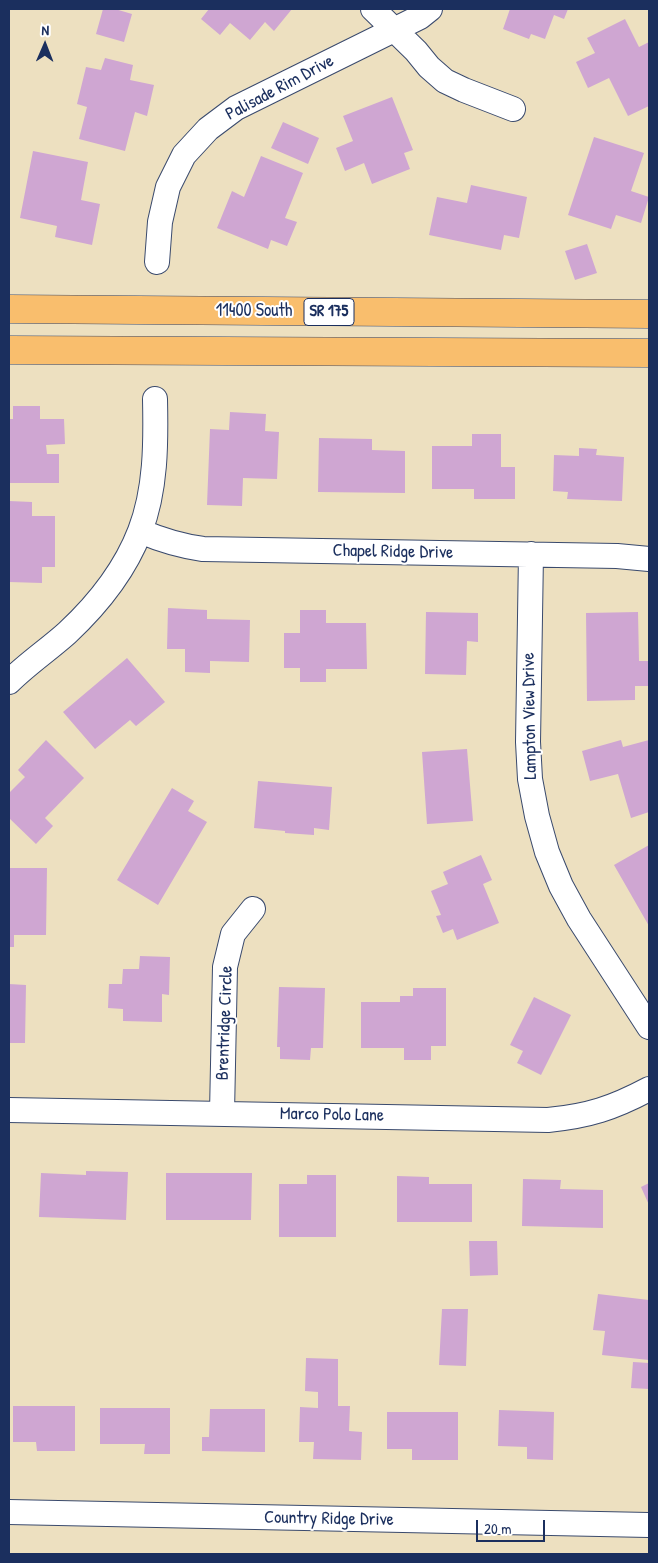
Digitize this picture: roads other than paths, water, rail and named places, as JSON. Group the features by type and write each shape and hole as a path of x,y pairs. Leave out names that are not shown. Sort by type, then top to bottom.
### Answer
{"main road":[{"name":"11400 South","path":"9,309 649,314"},
{"name":"SR 175","path":"9,350 649,353"}],"street":[{"path":"373,9 416,51 429,67 445,80 464,90 513,109"},
{"name":"Palisade Rim Drive","path":"157,262 160,222 168,187 184,155 208,129 236,108 420,18 430,9"},
{"path":"9,682 24,667 67,633 98,602 122,567 140,531 149,498 154,466 155,400"},
{"name":"Chapel Ridge Drive","path":"140,531 185,547 203,549 531,554 617,556 649,559"},
{"name":"Lampton View Drive","path":"531,554 528,742 530,779 537,816 547,852 561,886 579,919 649,1027"},
{"name":"Brentridge Circle","path":"222,1113 225,966 234,934 253,909"},
{"name":"Marco Polo Lane","path":"9,1110 548,1120 575,1118 600,1112 649,1089"},
{"name":"Country Ridge Drive","path":"9,1512 649,1525"}]}
